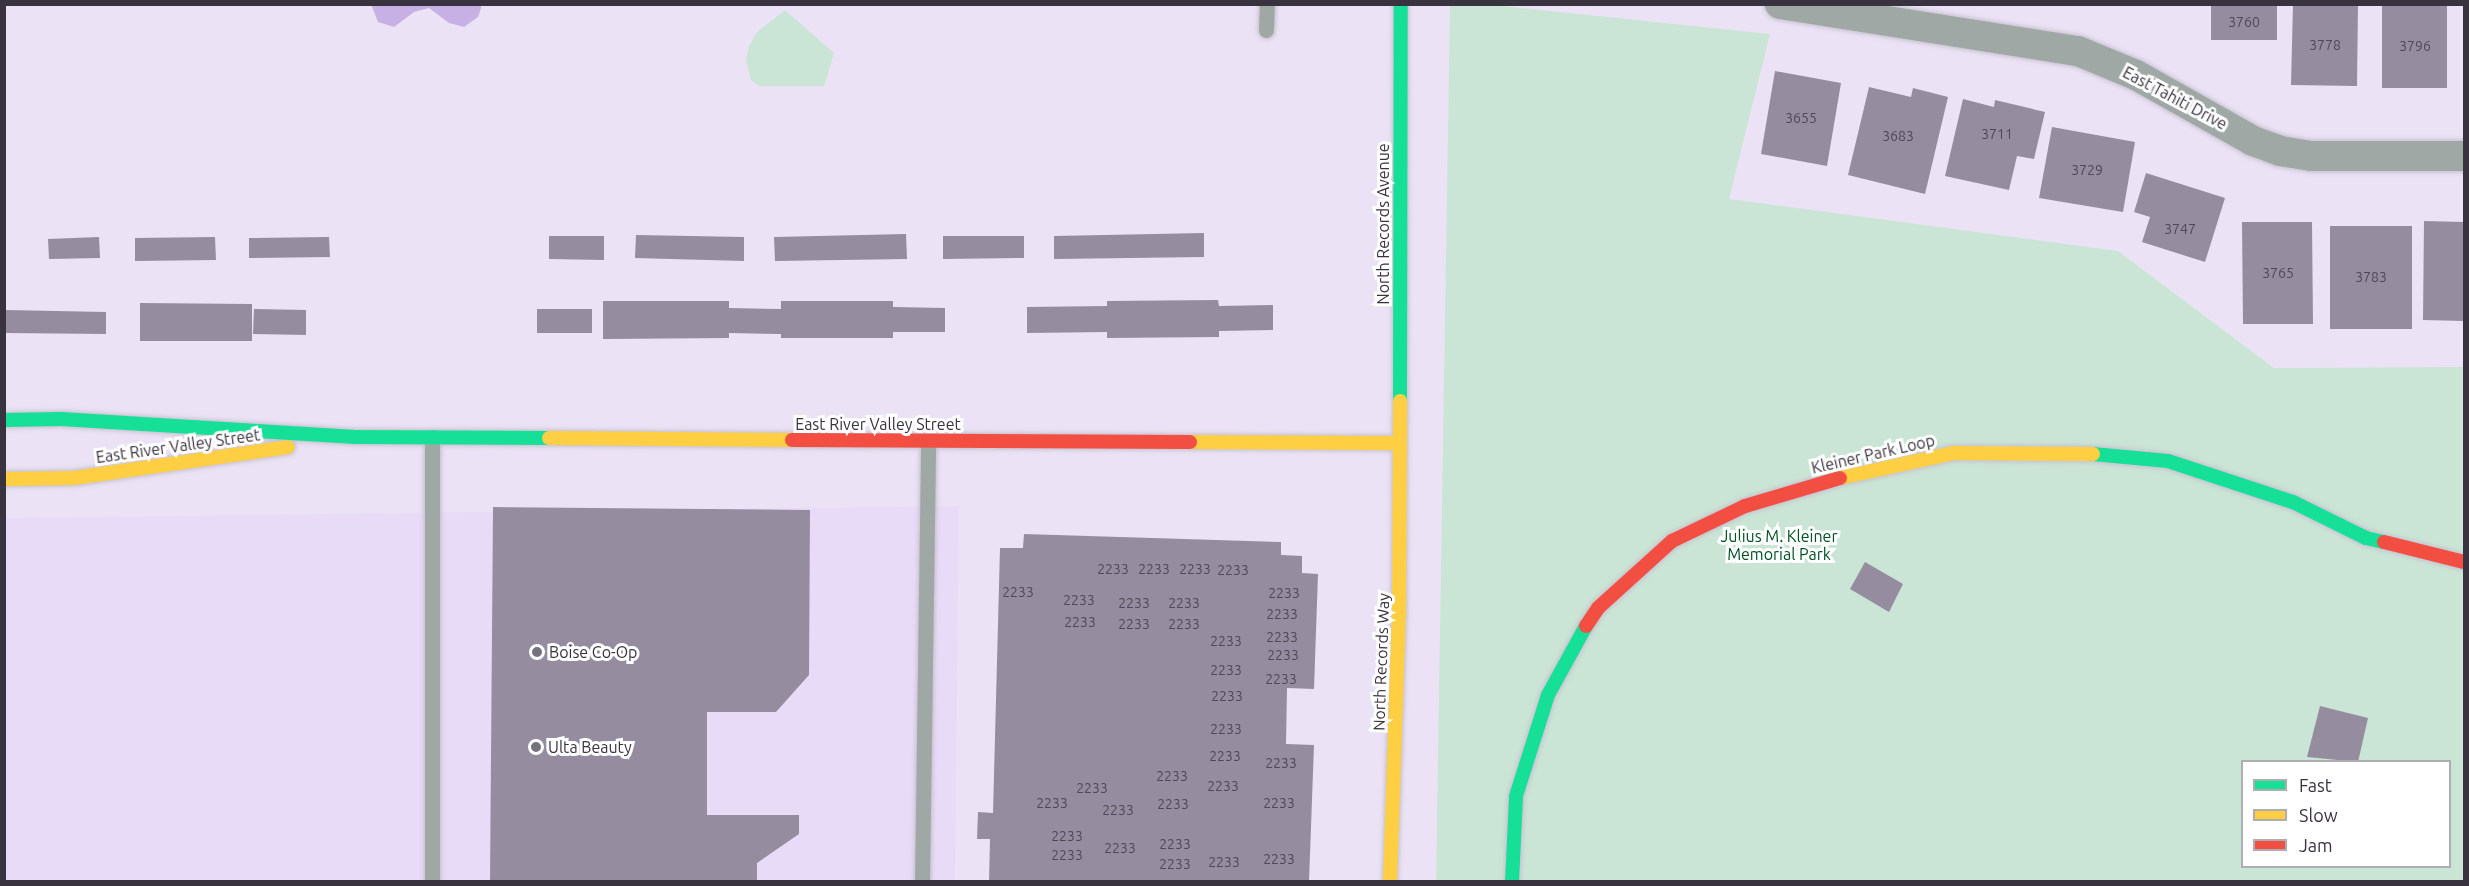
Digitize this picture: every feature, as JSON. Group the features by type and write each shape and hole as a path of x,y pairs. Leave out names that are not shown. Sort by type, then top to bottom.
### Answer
{"street":[{"name":"North Records Avenue","path":"1400,444 1401,4"},
{"name":"East Tahiti Drive","path":"1780,4 2078,51 2136,75 2253,141 2280,151 2310,156 2464,156"},
{"name":"East River Valley Street","path":"4,420 61,419 355,437 1400,444"},
{"name":"East River Valley Street","path":"4,479 74,478 355,437"},
{"name":"North Records Way","path":"1390,882 1400,444"},
{"name":"Kleiner Park Loop","path":"1512,882 1516,796 1548,695 1566,658 1598,608 1672,541 1745,506 1818,483 1954,453 2078,453 2169,461 2294,502 2366,538 2464,562"}],"lane":[{"path":"1266,30 1267,4"},
{"path":"432,437 432,882"},
{"path":"922,882 928,441"}],"shaded area":[{"path":"371,4 481,4 481,8 478,17 464,27 449,23 429,8 414,12 394,27 378,22"},
{"path":"959,506 955,881 5,881 4,518"}],"green space":[{"name":"Julius M. Kleiner Memorial Park","path":"1450,5 1492,5 1770,34 1729,199 2118,251 2274,368 2464,367 2464,881 1436,882"},
{"path":"785,10 834,53 824,86 759,86 751,80 746,61 749,46 757,32"}],"building":[{"path":"2211,4 2277,4 2277,40 2211,40"},
{"path":"2293,4 2358,4 2357,86 2291,85"},
{"path":"2382,4 2447,4 2447,88 2382,88"},
{"path":"1775,71 1841,83 1827,166 1761,154"},
{"path":"1869,87 1911,97 1913,88 1948,97 1925,194 1848,175"},
{"path":"1963,99 1994,107 1995,100 2045,112 2034,159 2017,156 2009,190 1945,176"},
{"path":"2052,127 2135,142 2123,212 2039,198"},
{"path":"2146,173 2225,198 2205,262 2142,242 2150,217 2134,212"},
{"path":"2424,221 2464,222 2464,321 2423,320"},
{"path":"2242,222 2312,222 2313,324 2243,324"},
{"path":"2330,226 2412,226 2412,329 2330,329"},
{"path":"1204,233 1204,257 1054,259 1054,236"},
{"path":"906,234 907,259 775,261 774,237"},
{"path":"636,235 744,237 744,261 635,258"},
{"path":"549,236 604,236 604,260 549,259"},
{"path":"943,236 1024,236 1024,258 943,259"},
{"path":"99,237 100,258 49,259 48,239"},
{"path":"215,237 216,260 135,261 135,238"},
{"path":"329,237 330,257 249,258 249,238"},
{"path":"1218,300 1219,306 1273,305 1273,330 1219,331 1219,337 1107,338 1107,332 1027,333 1027,307 1107,306 1107,301"},
{"path":"603,301 729,301 729,308 781,309 781,301 893,301 893,307 945,308 945,332 893,332 893,338 781,338 781,334 729,333 729,338 603,339"},
{"path":"140,303 252,304 252,341 140,341"},
{"path":"254,309 306,310 306,335 253,334"},
{"path":"537,309 592,309 592,333 537,333"},
{"path":"5,310 106,312 106,334 5,333"},
{"path":"493,507 810,510 809,675 776,712 707,712 707,815 799,815 799,834 757,863 757,882 490,882"},
{"path":"1024,534 1281,542 1281,555 1302,556 1302,573 1318,574 1314,689 1287,688 1286,744 1314,745 1309,882 989,882 990,839 977,839 978,812 993,813 1000,548 1023,548"},
{"path":"1865,562 1903,584 1889,612 1850,589"},
{"path":"2320,706 2368,718 2358,760 2307,757"}],"traffic: fast":[{"path":"1400,401 1401,4"},
{"path":"4,420 61,419 355,437 549,438"},
{"path":"2093,454 2168,461 2293,502 2366,538 2384,542"},
{"path":"1512,882 1516,796 1548,695 1586,626"}],"traffic: slow":[{"path":"1390,882 1399,615 1400,401"},
{"path":"549,438 792,440"},
{"path":"1190,442 1400,443"},
{"path":"4,479 74,478 288,447"},
{"path":"1840,478 1954,453 2093,454"}],"traffic: jam":[{"path":"792,440 1190,442"},
{"path":"1586,626 1598,608 1672,541 1745,506 1840,478"},
{"path":"2384,542 2464,562"}],"place":[{"name":"Boise Co-Op","path":"537,652"},
{"name":"Ulta Beauty","path":"536,747"}]}
